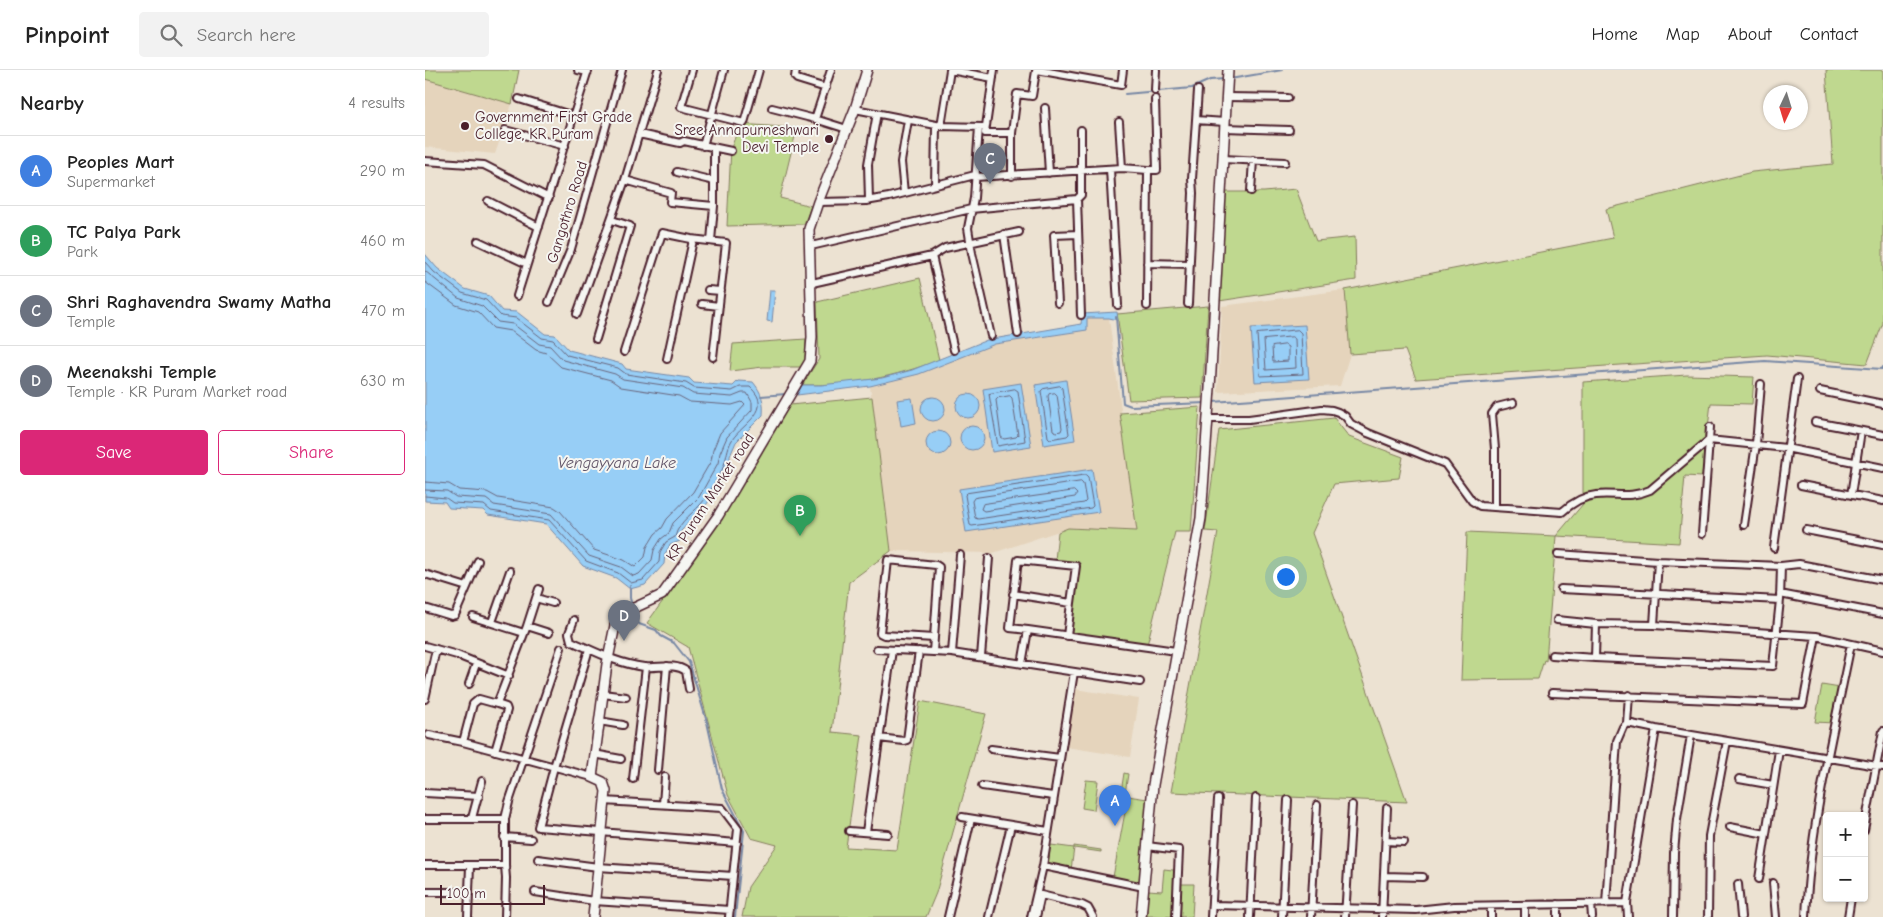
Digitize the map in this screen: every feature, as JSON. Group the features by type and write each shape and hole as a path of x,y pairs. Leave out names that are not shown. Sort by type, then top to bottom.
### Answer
{"street":[{"path":"517,296 588,71 577,70"},
{"name":"Gangothro Road","path":"549,302 571,249 622,70"},
{"path":"577,314 612,220 658,70"},
{"path":"692,70 681,107 744,123 759,70"},
{"path":"703,146 724,70"},
{"path":"796,70 795,77 797,79 826,88"},
{"path":"815,119 831,70"},
{"name":"KR Puram Market road","path":"592,777 603,694 617,616 662,595 718,516 810,361 812,337 811,246 809,229 817,202 855,109 867,70"},
{"path":"935,185 938,126 950,70 993,78"},
{"path":"991,336 969,242 968,228 974,198 975,176 983,127 994,70"},
{"path":"1012,176 1013,133 1017,94 1033,96 1036,71 1121,85 1123,70"},
{"path":"1155,90 1156,70"},
{"path":"1141,917 1156,761 1201,518 1228,70"},
{"path":"1188,304 1192,179 1198,90"},
{"path":"1226,96 1288,98"},
{"path":"519,99 574,116"},
{"path":"817,202 869,200 975,176 1012,176 1122,168 1157,170 1155,99"},
{"path":"772,108 847,129"},
{"path":"1045,108 1049,173"},
{"path":"855,109 938,126 983,127"},
{"path":"869,200 868,164 877,113"},
{"path":"904,193 901,162 908,120"},
{"path":"1196,120 1225,125 1289,130"},
{"path":"1119,122 1122,168"},
{"path":"983,127 985,132 1013,133"},
{"path":"505,130 565,146"},
{"path":"811,246 971,209 1077,199 1081,195 1081,130"},
{"path":"639,134 731,151"},
{"path":"711,241 714,206 714,149"},
{"path":"1223,159 1285,162"},
{"path":"1251,191 1253,160"},
{"path":"425,161 484,165 549,198"},
{"path":"1110,169 1118,305"},
{"path":"1147,306 1148,170"},
{"path":"677,172 714,181"},
{"path":"625,180 671,193 670,202 714,206"},
{"path":"1077,199 1081,315"},
{"path":"488,201 539,228"},
{"path":"596,339 630,226 612,220"},
{"path":"811,283 932,256 945,248 1019,232"},
{"path":"624,352 662,233 693,240 726,243 713,357"},
{"path":"1004,234 1018,334"},
{"path":"1058,303 1054,235 1078,234"},
{"path":"667,359 693,240"},
{"path":"477,241 527,264"},
{"path":"932,256 954,350"},
{"path":"1147,262 1190,264"},
{"path":"708,290 721,291"},
{"path":"702,304 719,306"},
{"path":"1774,548 1786,448 1797,379"},
{"path":"1744,525 1756,444 1761,384"},
{"path":"1820,391 1883,404"},
{"path":"1495,507 1495,449 1492,414 1497,407 1513,403"},
{"path":"1208,416 1249,419 1321,409 1332,410 1345,416 1351,424 1368,433 1445,464 1472,501 1480,506 1562,512 1572,504 1595,495 1639,495 1650,490 1709,440 1786,448 1883,468"},
{"path":"1815,422 1883,435"},
{"path":"1701,534 1710,427"},
{"path":"1851,495 1861,431"},
{"path":"1801,485 1883,501"},
{"path":"1806,530 1883,545"},
{"path":"1558,554 1658,561 1781,566 1799,564 1883,580"},
{"path":"951,653 960,555"},
{"path":"981,657 989,558"},
{"path":"933,652 934,638 938,566 888,560 880,633 885,635 934,638"},
{"path":"1067,636 1076,566 1018,560 1010,628 1028,630 1067,636 1176,651"},
{"path":"425,608 451,616 455,615 478,561"},
{"path":"1654,625 1658,561"},
{"path":"1552,655 1773,666 1781,566"},
{"path":"492,622 510,572"},
{"path":"425,574 467,587"},
{"path":"497,704 509,676 539,589"},
{"path":"1561,589 1780,597 1883,614"},
{"path":"1013,594 1071,604"},
{"path":"536,598 553,603"},
{"path":"473,617 524,633"},
{"path":"574,620 569,634 571,641 609,659 646,667 667,666 683,668 686,670 689,689"},
{"path":"1557,620 1597,624 1654,625 1776,632 1816,636 1883,651"},
{"path":"1595,658 1597,624"},
{"path":"527,626 549,633"},
{"path":"1022,664 1028,630"},
{"path":"1552,693 1803,704 1816,636"},
{"path":"1806,917 1809,860 1851,644"},
{"path":"425,646 457,655 509,676"},
{"path":"505,917 505,819 522,758 561,648"},
{"path":"425,699 436,649"},
{"path":"589,649 538,826 601,833 737,843"},
{"path":"877,649 951,653 1140,682"},
{"path":"867,832 892,650"},
{"path":"879,738 907,740 919,651"},
{"path":"469,684 476,664"},
{"path":"658,770 667,666"},
{"path":"633,779 646,667"},
{"path":"1036,917 1053,796 1074,672"},
{"path":"603,694 626,697"},
{"path":"1606,904 1617,741 1623,727 1627,723 1629,695"},
{"path":"463,742 475,700 479,699 506,706 507,710 495,751"},
{"path":"599,721 623,725"},
{"path":"1627,723 1880,766"},
{"path":"1627,917 1627,903 1656,729"},
{"path":"1868,814 1880,766 1883,731"},
{"path":"429,735 463,742 592,777 603,782 605,785 604,801 593,917"},
{"path":"1673,917 1674,853 1677,819 1691,735"},
{"path":"1708,917 1709,836 1727,741"},
{"path":"991,749 1060,758"},
{"path":"1759,879 1779,750"},
{"path":"594,754 621,758"},
{"path":"663,804 665,777"},
{"path":"1739,779 1773,786"},
{"path":"472,818 482,781"},
{"path":"982,786 1053,796"},
{"path":"425,793 479,796"},
{"path":"1249,917 1256,798"},
{"path":"1211,917 1218,799"},
{"path":"1282,917 1288,800"},
{"path":"535,892 595,901 730,914 737,829 721,808 604,801"},
{"path":"1311,917 1317,805"},
{"path":"1345,917 1351,805"},
{"path":"1382,917 1387,808"},
{"path":"962,817 1048,831"},
{"path":"425,819 505,819"},
{"path":"948,917 971,819"},
{"path":"989,917 1011,825"},
{"path":"1730,828 1765,834"},
{"path":"849,830 888,834"},
{"path":"504,838 531,839"},
{"path":"1386,841 1403,842"},
{"path":"1147,846 1179,850 1176,917"},
{"path":"538,859 598,867 733,876"},
{"path":"425,865 505,866"},
{"path":"467,917 470,866"},
{"path":"1043,866 1144,887"},
{"path":"1384,876 1423,877"},
{"path":"1773,883 1776,917"},
{"path":"1738,884 1741,917"},
{"path":"425,892 469,892"},
{"path":"1031,917 1039,894"},
{"path":"1039,894 1082,905 1088,908 1093,917"},
{"path":"1848,917 1850,902"},
{"path":"1212,904 1383,909 1415,913 1454,906 1627,903"},
{"path":"1558,904 1559,917"},
{"path":"1591,904 1591,917"},
{"path":"1525,905 1525,917"},
{"path":"1491,906 1491,917"}],"shaded area":[{"name":"Government First Grade College, KR Puram","path":"425,79 512,104 495,154 425,147"},
{"path":"1345,290 1350,354 1340,386 1218,392 1222,306"},
{"path":"1087,318 1109,318 1137,531 1068,528 993,553 891,551 870,386 919,374 995,344 1087,330"},
{"path":"1075,689 1139,699 1130,757 1066,747"}],"green space":[{"path":"425,70 519,70 512,104 425,79"},
{"path":"1826,70 1883,70 1883,323 1867,364 1767,355 1416,379 1405,350 1350,354 1345,290 1613,238 1606,209 1752,172 1833,164"},
{"path":"740,124 797,128 780,198 811,206 804,224 727,226 731,148"},
{"path":"1296,189 1316,241 1355,237 1356,280 1219,301 1225,192 1264,192"},
{"path":"920,278 939,360 889,376 837,384 802,385 819,359 817,302"},
{"path":"1208,306 1202,398 1129,400 1117,314"},
{"path":"806,339 805,360 801,367 763,367 730,371 733,344"},
{"path":"1687,375 1754,377 1752,404 1711,403 1702,477 1685,476 1679,543 1556,536 1583,504 1583,382"},
{"path":"872,397 891,551 849,582 832,732 862,735 846,847 897,850 920,701 986,714 936,893 926,917 742,917 748,887 777,845 751,838 728,795 688,647 647,623 721,520 790,405"},
{"path":"1200,407 1191,532 1175,532 1147,645 1069,633 1080,564 1055,560 1058,532 1068,528 1137,531 1120,413"},
{"path":"1334,418 1349,437 1403,457 1399,478 1334,484 1312,533 1407,802 1171,792 1218,532 1205,531 1219,430"},
{"path":"1467,532 1556,536 1546,661 1544,660 1538,679 1461,680"},
{"path":"1822,685 1840,688 1833,723 1815,722"},
{"path":"1124,773 1128,774 1122,813 1118,812"},
{"path":"1086,780 1098,781 1094,810 1082,808"},
{"path":"1128,796 1147,799 1142,884 1113,877"},
{"path":"1051,845 1074,848 1071,870 1048,866"},
{"path":"1074,846 1101,850 1101,852 1074,848"},
{"path":"1164,869 1181,871 1181,884 1194,884 1192,917 1147,916 1148,890 1162,891"}],"water":[{"name":"Vengayyana Lake","path":"425,254 437,268 465,289 489,296 502,311 517,312 545,334 555,335 569,350 622,364 626,369 689,378 694,383 733,386 738,381 753,382 756,386 762,397 763,415 736,442 730,456 730,466 707,504 681,531 680,541 670,545 665,554 664,564 645,585 630,589 616,578 583,566 546,524 488,515 483,510 449,508 445,502 425,501"},
{"path":"770,290 775,290 772,322 767,321"},
{"path":"1117,312 1118,320 1087,318 1087,330 995,344 919,374 870,386 797,395 802,385 821,385 882,378 912,370 987,340 1081,324 1082,314"},
{"path":"1305,325 1309,379 1255,382 1251,328"},
{"path":"1066,380 1075,440 1044,445 1035,385"},
{"path":"1021,383 1031,446 992,452 983,389"},
{"path":"968,394 973,395 979,401 979,411 973,417 968,418 963,417 957,411 956,406 957,401 963,395"},
{"path":"933,397 938,398 944,404 944,414 938,420 933,421 928,420 922,414 921,409 922,404 928,398"},
{"path":"912,398 916,423 901,426 897,400"},
{"path":"972,426 977,427 983,433 983,443 977,449 972,450 967,449 961,443 960,438 961,433 967,427"},
{"path":"938,431 943,432 949,438 949,448 943,454 938,455 933,454 927,448 926,443 927,438 933,432"},
{"path":"1092,469 1099,512 966,532 959,489"}],"waterway":[{"path":"1230,79 1282,70"},
{"path":"1125,94 1192,88 1210,80 1225,79"},
{"path":"1116,317 1123,403 1131,406 1206,403"},
{"path":"1213,402 1765,361 1882,369 1883,367"},
{"path":"761,396 786,394"},
{"path":"630,586 632,606"},
{"path":"634,611 639,624 656,630 661,636 674,643 689,662 707,722 722,789 744,831 735,917"}],"place":[{"name":"Government First Grade College, KR Puram","path":"465,126"},
{"name":"Sree Annapurneshwari Devi Temple","path":"829,139"},
{"name":"Shri Raghavendra Swamy Matha","path":"990,184"},
{"name":"TC Palya Park","path":"800,536"},
{"name":"Meenakshi Temple","path":"624,641"},
{"name":"Peoples Mart","path":"1115,826"}]}
